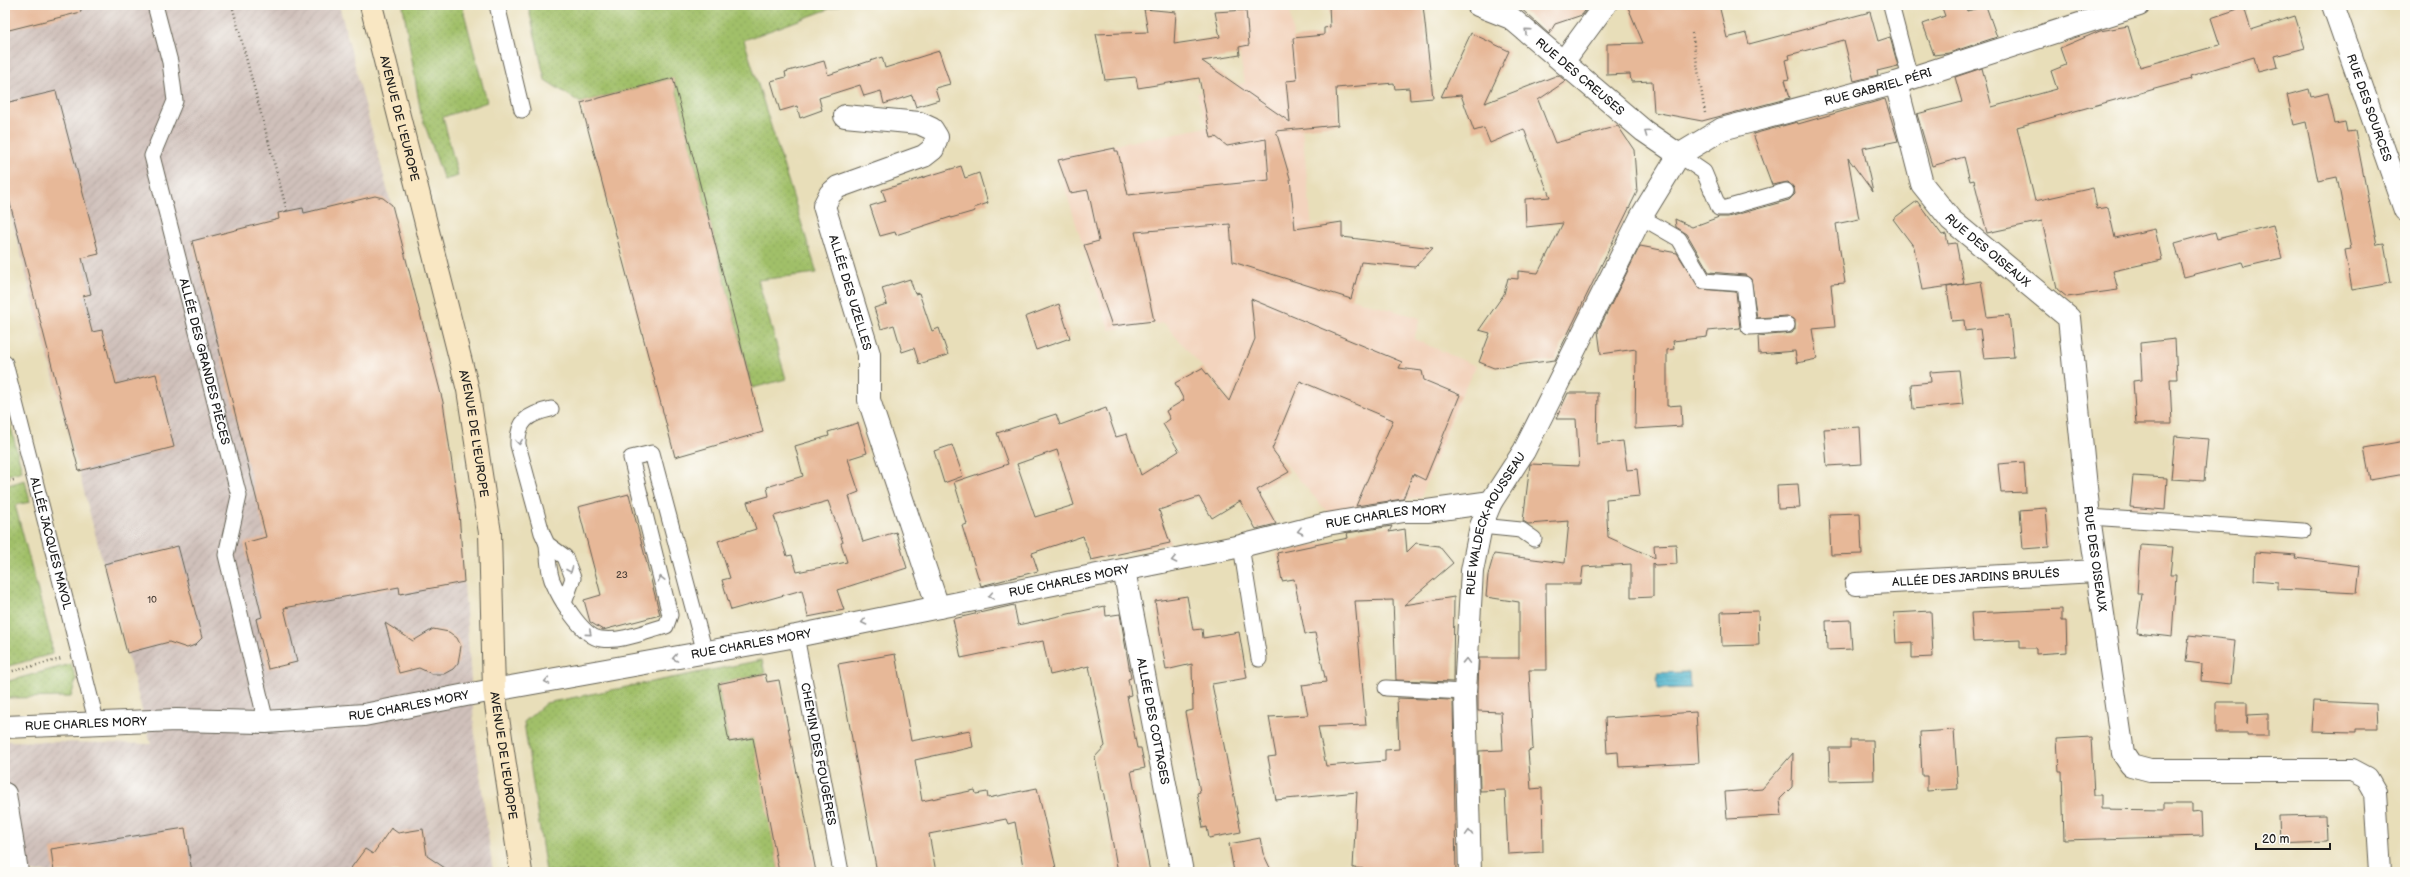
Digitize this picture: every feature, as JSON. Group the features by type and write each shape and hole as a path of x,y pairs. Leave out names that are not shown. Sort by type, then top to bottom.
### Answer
{"main road":[{"name":"AVENUE DE L'EUROPE","path":"370,5 468,390 490,533 494,691 521,872"}],"street":[{"name":"RUE DES CREUSES","path":"1478,5 1511,18 1644,131 1680,155"},
{"path":"1563,62 1605,5"},
{"name":"RUE GABRIEL PÉRI","path":"1644,212 1680,155 1722,129 1903,81 2139,5"},
{"name":"RUE DES SOURCES","path":"2333,5 2405,210"},
{"name":"RUE DES OISEAUX","path":"1903,81 1922,184 1952,220 2069,318 2089,517 2123,753 2131,765 2150,770 2352,770 2367,778 2375,792 2380,872"},
{"name":"ALLÉE DES UZELLES","path":"845,116 919,123 932,129 937,137 933,149 924,156 838,187 830,194 824,206 869,354 869,400 938,607"},
{"name":"RUE WALDECK-ROUSSEAU","path":"1470,872 1465,692 1472,570 1481,526 1490,502 1524,451 1644,212"},
{"name":"RUE CHARLES MORY","path":"5,727 176,720 266,722 364,715 466,694 494,691 796,636 1241,546 1327,524 1404,511 1427,512 1490,502"},
{"name":"ALLÉE DES COTTAGES","path":"1124,570 1182,872"},
{"name":"ALLÉE DES JARDINS BRULÉS","path":"1856,584 2096,571"},
{"path":"5,794 17,872"}],"lane":[{"name":"ALLÉE DES GRANDES PIÈCES","path":"155,5 170,62 175,100 152,156 239,496 226,555 266,722"},
{"path":"497,5 522,110"},
{"path":"1891,5 1903,81"},
{"path":"1680,155 1704,172 1719,208 1726,208 1786,191"},
{"path":"1644,212 1679,239 1704,281 1744,284 1749,327 1787,325"},
{"name":"ALLÉE JACQUES MAYOL","path":"5,363 98,724"},
{"path":"551,409 539,412 525,420 518,430 522,459 542,534 548,544 552,579 564,603 578,623 592,637 601,640 618,638 666,626 670,615 631,458 652,453 705,652"},
{"path":"2089,517 2303,531"},
{"path":"1481,526 1521,530 1534,538"},
{"path":"1241,546 1259,659"},
{"name":"CHEMIN DES FOUGÈRES","path":"796,636 841,872"},
{"path":"1386,688 1465,692"}],"path":[{"path":"232,5 287,211"},
{"path":"1692,34 1709,137"},
{"path":"5,673 80,654"}],"shaded area":[{"path":"5,5 339,5 443,402 459,512 475,737 493,872 5,872 5,741 151,744 5,194"},
{"path":"1290,6 1318,289 1420,318 1414,339 1476,366 1461,395 1421,497 1329,514 1164,323 1109,330 1055,156 1208,127 1197,93 1245,83 1231,11"}],"green space":[{"path":"462,5 487,102 443,117 458,176 444,180 421,114 403,6"},
{"path":"528,5 840,5 744,40 817,273 758,280 786,379 752,388 673,78 581,103 545,80"},
{"path":"5,404 22,471 5,476"},
{"path":"25,480 30,502 15,505 51,640 52,654 5,667 5,486"},
{"path":"762,660 765,674 718,684 729,742 755,738 779,872 546,872 524,722 546,703"},
{"path":"71,664 76,679 71,697 5,698 5,682"}],"water":[{"path":"1689,672 1690,688 1658,689 1657,673"}],"building":[{"path":"5,5 80,5 81,12 5,31"},
{"path":"1329,5 1423,5 1433,98 1410,100 1409,88 1395,89 1394,83 1336,88 1338,125 1276,131 1290,178 1295,229 1342,222 1342,237 1433,248 1415,267 1361,262 1351,299 1233,262 1230,224 1135,232 1154,321 1112,326 1084,245 1099,241 1088,190 1070,193 1058,160 1115,148 1115,151 1118,151 1128,195 1269,180 1266,139 1227,146 1216,137 1211,138 1199,78 1138,88 1136,77 1105,80 1096,34 1148,32 1144,9 1176,12 1174,44 1220,37 1215,12 1246,10 1249,45 1239,47 1240,55 1202,61 1290,122 1286,81 1297,80 1293,38 1324,35 1324,28 1330,27"},
{"path":"1517,5 1589,5 1582,15 1555,24 1549,34"},
{"path":"1627,5 1719,5 1727,38 1746,33 1749,44 1870,12 1878,41 1890,37 1898,66 1877,71 1878,75 1854,81 1844,40 1789,55 1790,59 1785,60 1789,79 1785,80 1790,98 1702,121 1654,112 1652,81 1631,82 1630,74 1607,75 1607,44 1643,43"},
{"path":"1941,5 1965,5 1967,11 1986,6 1997,37 1949,53 1934,55 1923,24 1945,16"},
{"path":"2244,7 2251,30 2295,16 2305,48 2275,56 2278,67 2258,72 2254,57 2190,76 2191,79 2017,127 2035,201 2093,188 2097,209 2108,207 2115,238 2155,229 2162,260 2113,271 2118,290 2067,297 2057,289 2042,221 1987,233 1974,180 1970,181 1964,157 1932,166 1917,114 1962,102 1955,77 1982,68 1992,107 2057,89 2051,71 2066,65 2060,48 2100,31 2128,26 2140,67 2220,45 2211,18"},
{"path":"1471,33 1509,51 1485,103 1558,75 1566,81 1538,100 1555,143 1618,126 1634,150 1637,192 1555,360 1494,368 1479,362 1490,333 1479,330 1504,294 1508,278 1518,279 1518,271 1538,273 1563,223 1526,227 1525,199 1550,197 1524,129 1490,143 1484,128 1474,131 1461,95 1441,97"},
{"path":"939,51 950,84 935,88 939,100 916,107 912,95 884,104 881,91 864,96 860,85 819,98 822,110 800,118 797,106 780,111 771,81 786,77 785,72 824,61 828,75 882,57 885,68"},
{"path":"673,78 763,432 675,457 581,103"},
{"path":"2309,89 2311,97 2328,93 2335,124 2345,122 2347,132 2355,131 2377,245 2384,244 2391,283 2352,290 2345,250 2351,249 2337,177 2318,181 2306,122 2294,125 2287,95"},
{"path":"56,91 99,254 82,258 91,294 83,296 92,332 102,330 116,384 156,374 174,447 79,471 5,184 5,103"},
{"path":"1885,99 1898,141 1863,148 1873,192 1848,158 1859,219 1836,224 1845,283 1831,284 1835,327 1812,329 1817,359 1797,363 1795,351 1759,354 1758,336 1792,333 1795,329 1795,320 1787,316 1757,318 1751,279 1745,275 1709,272 1687,234 1676,227 1675,219 1692,227 1719,217 1728,217 1789,200 1795,194 1794,188 1788,182 1772,185 1753,134 1797,122 1798,124"},
{"path":"961,166 965,178 979,173 988,203 974,208 975,211 951,217 896,235 895,232 880,236 870,206 886,201 882,190"},
{"path":"375,196 383,198 392,205 443,402 459,512 464,582 400,594 399,587 284,608 297,662 268,669 256,619 262,617 244,543 266,537 192,241 279,219 278,213 303,208 304,213"},
{"path":"1917,201 1942,235 1946,234 1948,244 1956,243 1964,284 1922,290 1914,247 1893,219"},
{"path":"2273,225 2282,258 2244,267 2242,262 2184,277 2175,243 2215,232 2217,239"},
{"path":"1640,246 1677,253 1700,289 1736,292 1740,328 1708,331 1707,337 1673,341 1674,349 1667,350 1667,406 1681,405 1682,426 1635,429 1636,349 1601,354 1598,331"},
{"path":"910,279 915,294 919,293 932,331 939,328 948,355 919,364 914,348 902,352 894,325 881,329 874,308 887,304 882,288"},
{"path":"1981,281 1987,317 2009,315 2014,357 1984,359 1980,329 1965,331 1964,320 1952,321 1947,287"},
{"path":"1251,299 1402,362 1399,368 1422,371 1424,380 1460,395 1425,480 1413,474 1403,499 1356,506 1393,420 1300,381 1272,449 1289,472 1257,490 1276,524 1256,529 1240,501 1212,518 1199,497 1159,510 1170,543 1091,560 1083,536 1032,553 1038,571 981,586 962,526 967,524 954,482 1008,464 997,433 1056,414 1060,425 1106,408 1116,437 1127,434 1141,475 1179,451 1163,424 1170,419 1166,411 1184,400 1175,383 1202,368 1229,401 1255,339","holes":["1057,450 1074,505 1035,517 1017,464"]},
{"path":"1059,304 1070,338 1036,350 1025,317"},
{"path":"2175,339 2177,379 2170,379 2172,424 2136,424 2133,381 2142,380 2140,343"},
{"path":"1959,370 1963,404 1913,409 1911,384 1931,382 1930,372"},
{"path":"1568,393 1598,393 1597,444 1623,441 1627,470 1637,469 1640,496 1606,499 1608,537 1655,558 1654,545 1676,544 1677,564 1655,565 1653,563 1653,597 1631,598 1631,564 1583,567 1581,584 1546,584 1547,670 1529,670 1533,749 1528,751 1531,789 1542,788 1543,852 1508,854 1505,790 1480,791 1479,751 1503,750 1501,712 1478,711 1479,658 1519,658 1519,602 1486,597 1488,575 1494,554 1565,563 1569,521 1528,524 1523,521 1530,464 1579,466 1576,419 1556,419"},
{"path":"858,423 867,453 848,459 859,492 849,496 863,542 896,532 907,568 837,590 844,610 808,617 802,590 731,610 722,580 730,578 718,541 756,529 747,502 769,496 767,487 803,476 795,446 829,436 828,432","holes":["828,501 843,542 841,543 847,562 797,572 792,555 787,556 774,516"]},
{"path":"1860,427 1862,464 1827,466 1824,429"},
{"path":"2175,436 2208,439 2204,481 2171,479"},
{"path":"2405,441 2405,474 2370,480 2364,448"},
{"path":"952,445 963,476 944,483 934,451"},
{"path":"2024,462 2026,492 2001,493 1998,464"},
{"path":"2133,476 2167,478 2165,510 2130,507"},
{"path":"1798,484 1800,508 1778,509 1777,485"},
{"path":"629,494 660,615 603,630 590,622 584,600 601,595 578,507"},
{"path":"2046,508 2049,547 2023,549 2020,510"},
{"path":"1860,513 1862,554 1831,555 1829,514"},
{"path":"1392,526 1389,532 1405,529 1407,552 1416,543 1439,546 1453,563 1404,605 1454,597 1453,682 1396,680 1393,600 1355,601 1366,725 1318,727 1326,766 1385,761 1385,750 1399,749 1397,698 1453,700 1456,872 1411,872 1353,868 1357,792 1276,800 1268,757 1276,756 1269,717 1308,715 1302,685 1326,682 1315,633 1305,634 1294,579 1282,581 1277,553 1348,538 1347,533"},
{"path":"2140,545 2173,547 2170,575 2176,575 2172,637 2137,633 2142,594 2137,594"},
{"path":"178,546 202,638 195,645 187,648 169,642 127,653 104,564"},
{"path":"2255,552 2296,555 2295,558 2360,566 2357,593 2278,589 2278,582 2254,580"},
{"path":"1187,596 1193,630 1202,629 1203,638 1239,632 1247,678 1212,684 1241,832 1209,838 1207,827 1203,828 1197,793 1200,792 1185,712 1193,710 1192,664 1166,670 1155,601"},
{"path":"1014,605 1018,625 1105,606 1106,616 1120,614 1131,678 1128,679 1131,695 1127,696 1137,748 1141,748 1145,768 1131,771 1150,872 1118,872 1103,790 1101,790 1095,757 1105,746 1089,666 1050,675 1043,641 961,658 953,619"},
{"path":"2062,609 2062,621 2066,621 2067,652 2036,654 2036,648 2020,648 2020,640 1973,642 1971,613"},
{"path":"1758,611 1759,645 1722,646 1721,612"},
{"path":"1931,611 1933,657 1912,658 1912,642 1896,643 1894,613"},
{"path":"1850,620 1852,649 1827,650 1826,621"},
{"path":"385,623 413,641 433,629 449,632 457,638 461,646 458,663 453,669 444,674 432,674 419,668 399,673"},
{"path":"2189,635 2235,640 2231,684 2201,681 2202,664 2186,662"},
{"path":"895,654 911,741 970,730 973,747 915,760 922,801 975,790 976,794 987,792 988,798 1037,788 1057,872 1024,872 1015,822 1008,824 1006,819 929,834 936,872 877,872 838,664"},
{"path":"765,674 767,682 779,680 816,872 779,872 753,738 729,742 718,684"},
{"path":"2313,701 2376,704 2377,729 2356,729 2356,732 2311,731"},
{"path":"2216,702 2247,702 2247,724 2248,715 2268,714 2268,736 2247,736 2247,733 2216,733"},
{"path":"1696,712 1699,763 1619,767 1618,752 1607,753 1605,718"},
{"path":"1954,730 1958,789 1927,791 1927,776 1922,776 1920,732"},
{"path":"2091,737 2094,795 2101,795 2101,809 2164,810 2164,804 2192,804 2192,812 2202,811 2203,836 2064,840 2062,772 2059,772 2057,739"},
{"path":"1850,740 1873,740 1874,780 1830,781 1829,748 1850,748"},
{"path":"1793,753 1792,787 1780,799 1782,816 1727,819 1725,792 1762,789"},
{"path":"2325,815 2326,842 2280,844 2279,816"},
{"path":"185,828 192,872 54,872 51,849"},
{"path":"391,828 398,833 423,829 427,856 451,872 348,872 365,849 373,854"},
{"path":"1260,838 1263,853 1272,872 1234,872 1229,844"}]}
